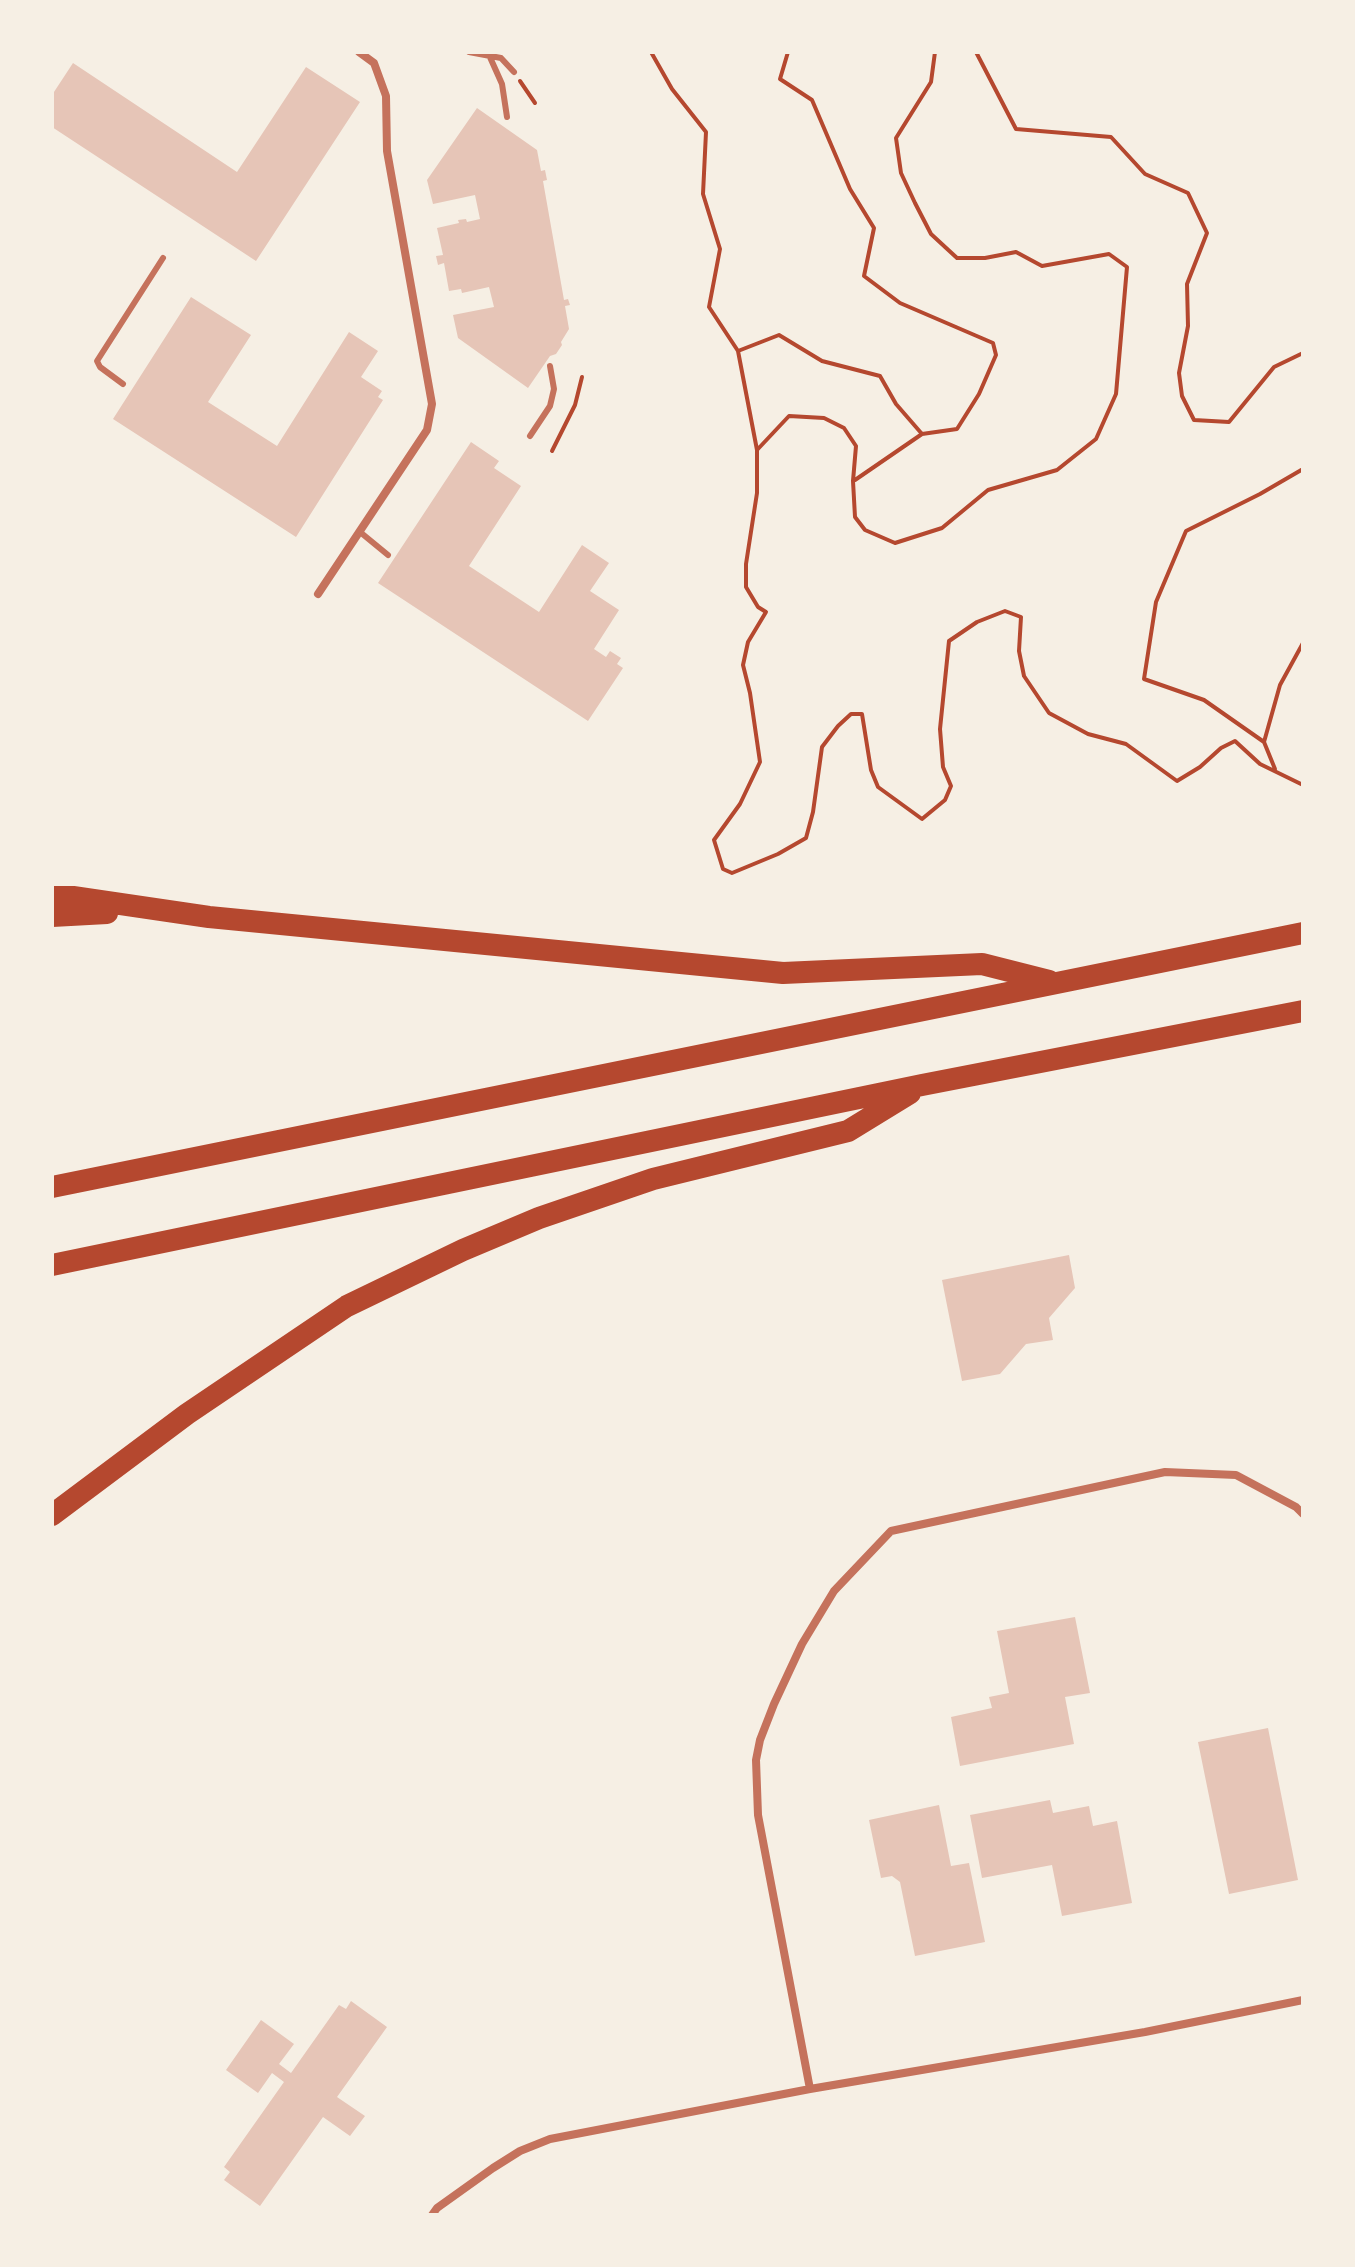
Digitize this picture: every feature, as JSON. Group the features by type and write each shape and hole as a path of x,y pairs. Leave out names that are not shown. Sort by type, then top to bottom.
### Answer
{"highway":[{"path":"52,897 73,897 157,911 783,973 982,964 1054,982"},
{"path":"52,916 157,911"},
{"path":"52,1187 1303,933"},
{"path":"52,1265 922,1085 1303,1011"},
{"path":"52,1515 187,1414 347,1306 463,1250 539,1218 653,1179 848,1131 922,1085"},
{"path":"52,1525 88,1488"}],"street":[{"path":"318,594 427,430 432,404 387,151 386,96 374,63 359,52"},
{"path":"810,2089 758,1815 756,1760 774,1704 802,1644 834,1591 891,1531 1165,1472 1236,1475 1296,1507 1303,1514"},
{"path":"432,2215 437,2208 493,2168 535,2144 810,2089 1145,2032 1303,2000"}],"lane":[{"path":"469,52 501,58 514,72"},
{"path":"489,55 502,84 507,117"},
{"path":"123,384 100,367 97,361 163,258"},
{"path":"530,436 550,406 554,389 550,366"},
{"path":"360,532 388,555"}],"path":[{"path":"651,52 672,89 706,132 703,194 720,249 709,307 738,351 757,450 757,493 746,564 746,587 758,607 766,612 748,642 743,665 760,762 740,804 714,840 723,869 732,873 778,854 806,838 822,747 851,714 862,714 871,770 878,787 922,819 945,800 951,786 943,767 940,729 949,641 977,622 1005,611 1021,617 1019,651 1024,676 1049,713 1088,734 1126,744 1177,781 1235,741 1260,764 1303,785"},
{"path":"788,52 780,79 812,100 850,189 874,228 864,276 900,303 993,343 996,355 979,394 957,429 922,434 853,481"},
{"path":"757,450 789,416 824,418 844,428 856,446 853,481 855,517 865,530 895,543 942,528 988,490 1057,470 1096,439 1116,394 1127,267 1109,254 1042,266 1016,252 985,258 957,258 931,234 901,173 896,138 931,82 935,52"},
{"path":"976,52 1016,129 1111,137 1145,174 1188,193 1207,233 1187,284 1188,326 1179,373 1182,396 1194,420 1229,422 1274,367 1303,353"},
{"path":"514,72 535,103"},
{"path":"738,351 779,335 822,361 880,376 896,404 922,434"},
{"path":"552,451 575,405 582,377"},
{"path":"1276,771 1264,742 1204,700 1144,679 1156,602 1186,531 1303,469"},
{"path":"1264,742 1280,685 1303,643"}],"building":[{"path":"73,63 237,172 306,67 360,102 256,261 52,127 52,95"},
{"path":"477,108 537,150 541,171 545,170 547,180 543,181 564,300 568,299 570,305 565,306 569,329 562,345 556,354 550,356 528,388 458,338 453,315 494,307 489,287 462,293 461,289 449,291 444,263 438,265 436,256 443,255 437,228 459,223 458,220 466,219 467,222 480,219 475,195 433,204 427,180"},
{"path":"191,297 251,335 208,402 277,446 349,332 378,351 361,377 382,391 378,397 383,400 296,537 113,419"},
{"path":"471,442 499,461 494,468 521,486 469,566 539,612 582,545 609,563 590,591 619,610 594,649 606,657 610,651 621,658 617,664 623,668 588,721 378,583"},
{"path":"1069,1255 1075,1288 1049,1318 1053,1340 1026,1344 1000,1374 962,1381 942,1280"},
{"path":"1075,1617 1090,1693 1065,1697 1074,1744 960,1766 951,1717 992,1708 989,1697 1009,1693 997,1631"},
{"path":"1268,1728 1298,1880 1229,1894 1198,1742"},
{"path":"1050,1800 1053,1813 1089,1806 1093,1826 1117,1821 1132,1903 1062,1916 1052,1865 982,1878 970,1815"},
{"path":"939,1805 951,1866 969,1863 985,1942 915,1956 900,1882 892,1876 881,1878 869,1820"},
{"path":"351,2001 387,2027 337,2097 365,2116 350,2136 323,2117 260,2206 224,2180 230,2172 224,2167 284,2082 272,2073 258,2093 226,2070 261,2020 294,2044 279,2064 291,2073 339,2005 346,2009"}]}
